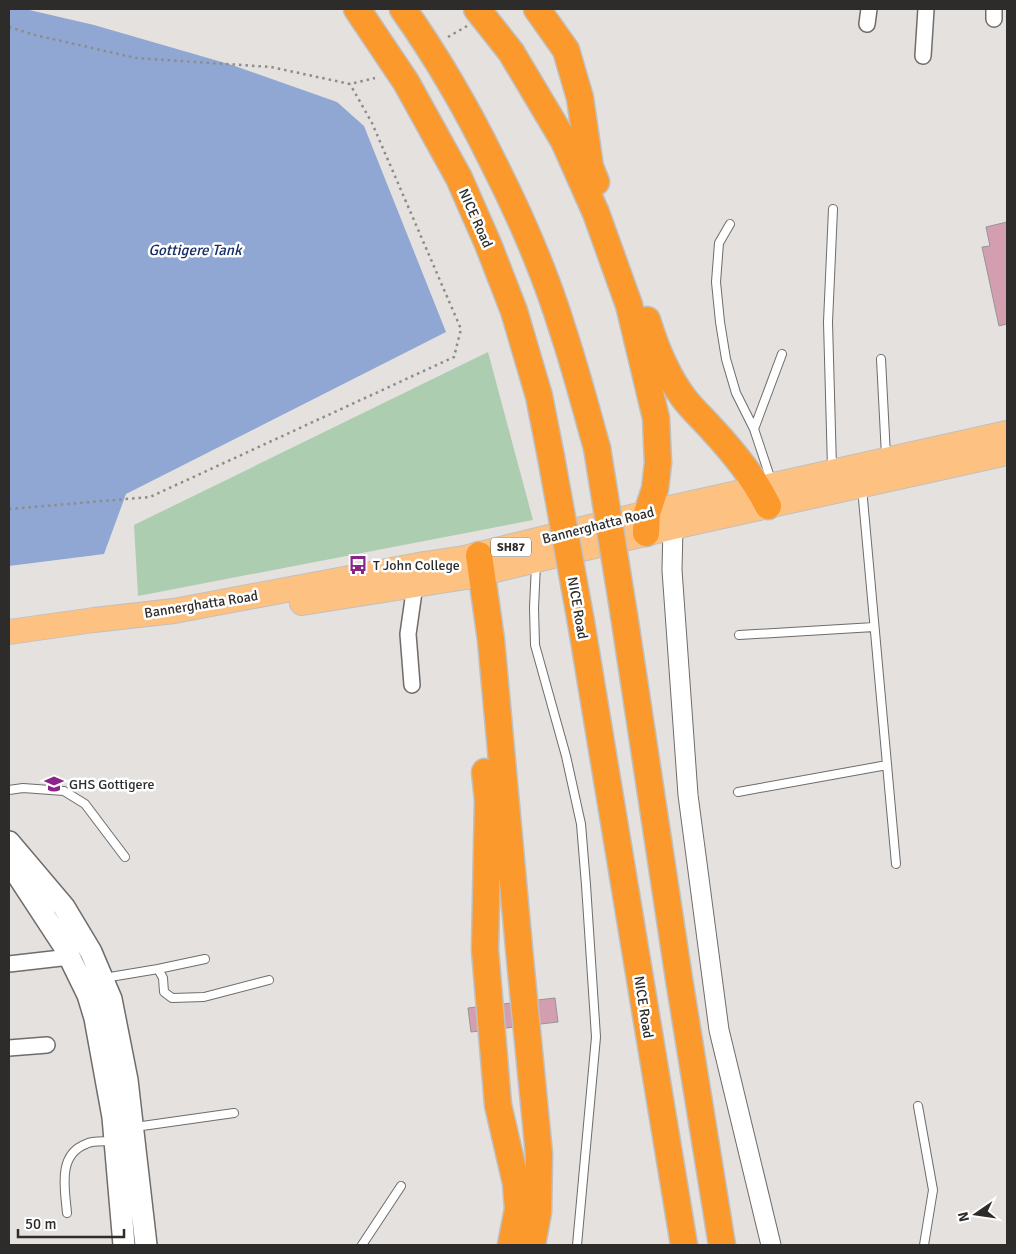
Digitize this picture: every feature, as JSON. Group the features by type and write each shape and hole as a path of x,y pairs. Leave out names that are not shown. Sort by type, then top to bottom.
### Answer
{"highway":[{"name":"NICE Road","path":"357,9 406,82 459,178 488,244 514,311 539,396 581,622 684,1245"},
{"path":"404,9 426,42 474,124 517,209 563,330 597,448 722,1245"},
{"path":"477,9 511,52 564,142 584,170 612,218 653,338 668,374 683,397 767,493"},
{"path":"501,9 522,42 555,106 564,142"},
{"path":"537,9 566,50 580,98 584,170 596,213 629,305 656,418 658,463 655,489 646,523"},
{"path":"473,566 488,800 486,958 498,1105 516,1183 518,1209 512,1245"},
{"path":"473,566 491,640 539,1154 538,1212 532,1245"}],"main road":[{"name":"Bannerghatta Road","path":"9,632 174,611 424,564 473,566 536,560 646,523 674,526 767,493 832,473 861,476 887,460 1007,433"},
{"name":"Bannerghatta Road","path":"9,649 415,585 473,566 767,493 1007,453"},
{"path":"12,853 16,885 64,946 88,995 95,1018 113,1117 127,1136 146,1245"},
{"path":"12,853 64,907 91,952 111,999 128,1080 124,1245"}],"street":[{"path":"868,24 869,9"},
{"path":"923,56 926,9"},
{"path":"674,526 672,570 688,795 714,991 720,1030 771,1245"},
{"path":"412,685 408,634 415,585"},
{"path":"9,964 70,957"},
{"path":"9,1048 47,1045"}],"lane":[{"path":"832,473 828,322 833,209"},
{"path":"730,224 720,243 716,282 720,322 726,359 736,393 754,429 767,493"},
{"path":"754,429 782,354"},
{"path":"880,359 887,460"},
{"path":"861,476 896,864"},
{"path":"536,560 535,645 566,756 581,824 596,1037 577,1245"},
{"path":"740,635 874,627"},
{"path":"738,792 887,765"},
{"path":"9,790 23,788 64,791 85,804 125,857"},
{"path":"102,978 205,959"},
{"path":"158,969 163,978 164,992 172,998 204,997 269,980"},
{"path":"918,1106 933,1190 924,1245"},
{"path":"67,1213 64,1175 67,1162 75,1150 87,1143 234,1113"},
{"path":"362,1245 400,1186"}],"path":[{"path":"9,27 35,35 136,58 272,67 350,84 375,78"},
{"path":"9,509 150,497 454,357 460,328 372,123 350,84"}],"green space":[{"path":"488,352 533,520 138,596 134,525"}],"water":[{"name":"Gottigere Tank","path":"9,9 25,9 94,25 232,65 337,102 364,126 446,332 126,494 104,554 9,566"}],"building":[{"path":"1007,222 1007,324 999,326 982,247 990,246 986,227"},
{"path":"555,998 558,1022 471,1032 468,1008"}],"place":[{"name":"T John College","path":"358,565"},
{"name":"GHS Gottigere","path":"54,784"}]}
